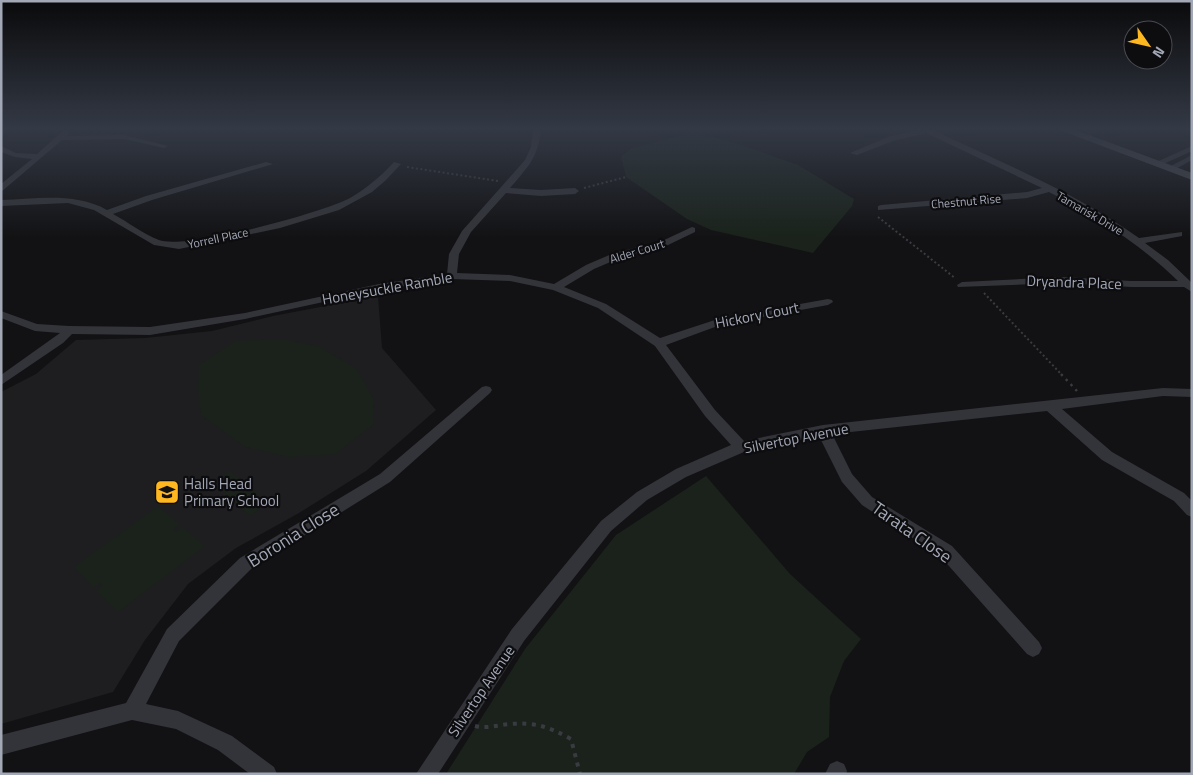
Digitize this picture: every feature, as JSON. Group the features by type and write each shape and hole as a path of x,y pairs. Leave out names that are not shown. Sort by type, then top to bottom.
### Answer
{"street":[{"path":"1,190 29,165"},
{"path":"106,213 149,198 265,165"},
{"name":"Yorrell Place","path":"1,203 68,200 97,208 157,243 179,246 321,214 350,203 367,192 396,165"},
{"path":"452,276 454,254 467,231 526,165"},
{"name":"Tamarisk Drive","path":"998,165 1050,190 1138,241 1190,286"},
{"path":"1165,165 1192,177"},
{"path":"1166,165 1192,173"},
{"path":"509,186 541,193 575,192"},
{"name":"Chestnut Rise","path":"882,208 1027,195 1050,190"},
{"name":"Alder Court","path":"556,288 590,267 618,255 666,243 692,230"},
{"path":"1138,241 1179,234"},
{"name":"Honeysuckle Ramble","path":"1,314 35,327 69,330 150,331 245,316 379,287 452,276 510,278 556,288 602,306 659,343 710,413 741,448"},
{"name":"Dryandra Place","path":"965,285 1063,280 1190,286"},
{"name":"Hickory Court","path":"659,343 721,321 828,302"},
{"path":"1,382 60,340 69,330"},
{"name":"Boronia Close","path":"132,711 173,635 246,563 385,478 486,390"},
{"name":"Silvertop Avenue","path":"426,774 518,635 606,526 642,496 673,478 741,448 823,430 1163,392 1192,392"},
{"path":"1050,406 1107,456 1179,497 1192,511"},
{"name":"Tarata Close","path":"823,430 847,478 867,501 946,551 1033,648"},
{"path":"1,746 132,711 178,720 225,743 267,774"}],"path":[{"path":"403,165 509,186"},
{"path":"575,192 592,184 626,177"},
{"path":"882,208 878,218 965,285 983,292 1087,401"},
{"path":"470,724 483,728 512,724 548,726 571,739 580,774"}],"shaded area":[{"path":"623,165 798,165 854,199 852,206 813,253 711,230 687,219 626,177"},
{"name":"Halls Head Primary School","path":"378,296 382,348 436,410 366,471 299,513 236,548 188,584 145,640 113,692 1,724 1,392 36,374 76,340 145,338 212,331 273,316"},
{"path":"282,339 320,347 357,369 373,398 374,424 335,454 290,457 245,447 201,415 198,388 199,365 236,341"},
{"path":"230,471 267,503 250,516 213,483"},
{"path":"706,476 790,574 861,639 844,661 830,697 829,737 807,752 794,774 446,774 525,649 616,535"},
{"path":"158,506 179,524 173,530 176,532 182,527 205,546 118,612 96,591 103,585 101,583 94,588 74,567"}],"place":[{"name":"Halls Head Primary School","path":"167,492"}]}
